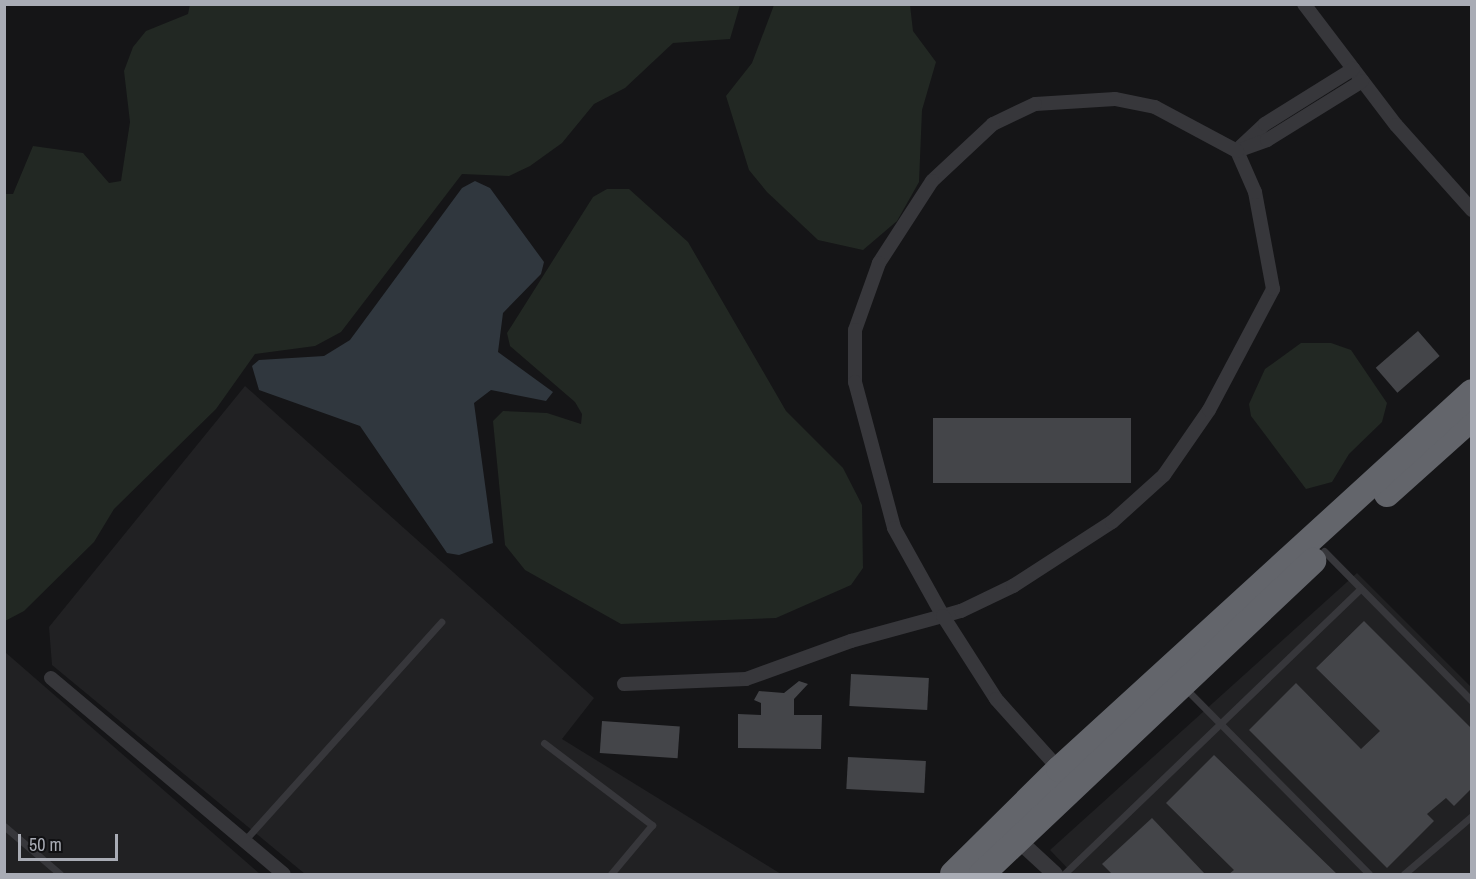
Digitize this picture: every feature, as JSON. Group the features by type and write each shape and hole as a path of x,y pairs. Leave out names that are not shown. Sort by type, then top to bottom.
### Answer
{"highway":[{"path":"953,874 1059,769 1472,392"},
{"path":"982,874 1324,551 1472,418"}],"street":[{"path":"1304,4 1362,81 1472,210"},
{"path":"1237,151 1265,124 1353,69"},
{"path":"1237,151 1267,140 1362,81"},
{"path":"624,684 746,679 943,616 1013,586 1112,522 1164,475 1209,410 1273,289 1254,192 1237,151 1155,107 1115,99 1035,104 993,124 932,181 879,263 855,330 855,382 894,528 943,616 996,699 1059,769"},
{"path":"51,678 284,874"},
{"path":"1018,840 1055,874"}],"lane":[{"path":"1324,551 1472,702"},
{"path":"1064,874 1360,589"},
{"path":"244,841 441,622"},
{"path":"1182,685 1369,874"},
{"path":"544,743 652,825 611,874"},
{"path":"1404,874 1472,816"},
{"path":"4,826 60,874"}],"shaded area":[{"path":"190,4 740,5 730,39 673,43 625,88 594,104 562,143 530,166 509,176 462,174 341,332 315,346 255,354 216,409 114,509 94,542 24,611 5,621 5,194 13,194 33,146 83,153 109,183 121,181 130,122 124,71 133,47 146,31 188,14"},
{"path":"774,5 910,5 913,31 936,62 922,110 919,182 897,221 863,250 818,240 767,192 749,170 726,96 752,63"},
{"path":"475,181 490,188 544,262 541,274 503,313 498,352 553,392 546,401 491,390 474,403 493,543 459,555 447,553 360,426 259,390 252,366 259,360 324,356 350,340 462,188"},
{"path":"607,189 629,189 688,242 786,411 843,468 862,505 863,568 851,585 776,618 621,624 525,570 505,545 493,421 503,411 547,413 581,424 582,414 575,402 510,346 507,333 593,197"},
{"path":"1301,343 1331,343 1351,350 1387,403 1382,422 1349,454 1332,482 1306,489 1251,416 1249,404 1265,369"},
{"path":"245,386 594,698 562,739 781,874 305,874 52,665 49,627"},
{"path":"1357,573 1471,687 1471,874 1073,874 1050,850"},
{"path":"5,652 260,874 5,874"}],"building":[{"path":"1418,331 1440,356 1397,393 1376,368"},
{"path":"933,418 1131,418 1131,483 933,483"},
{"path":"1364,621 1472,729 1472,788 1454,806 1446,798 1427,814 1434,821 1387,868 1249,730 1296,683 1361,749 1380,731 1316,668"},
{"path":"851,674 929,678 927,710 849,706"},
{"path":"799,681 808,684 794,699 794,715 822,715 821,749 738,748 738,714 761,715 761,703 754,700 759,691 784,693"},
{"path":"602,721 680,726 678,758 600,753"},
{"path":"1214,755 1337,874 1229,874 1234,870 1166,803"},
{"path":"848,757 926,761 924,793 846,789"},
{"path":"1152,818 1205,874 1112,874 1102,864"}]}
